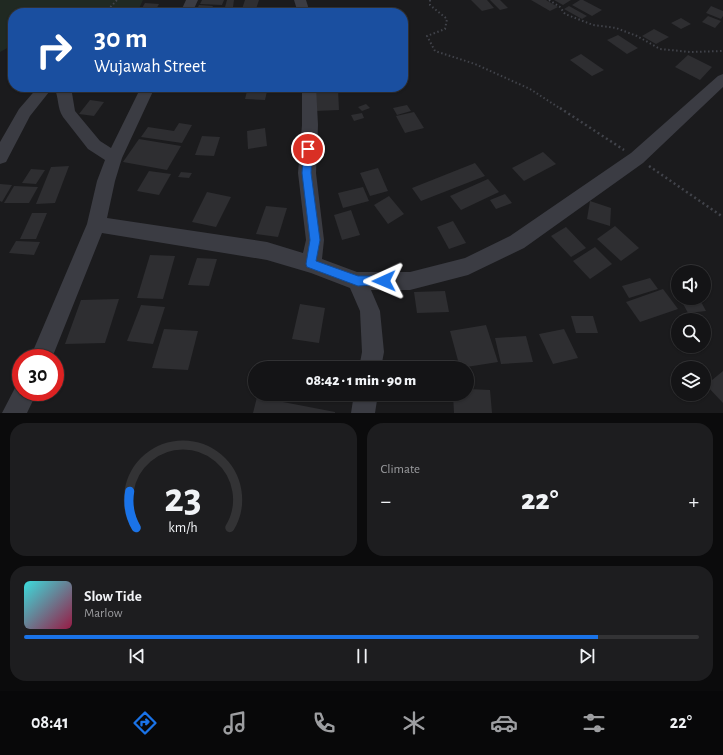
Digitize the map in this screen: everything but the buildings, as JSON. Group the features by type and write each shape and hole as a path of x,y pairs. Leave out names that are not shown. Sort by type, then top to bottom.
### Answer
{"street":[{"path":"96,224 267,252 311,264 358,281 410,280 468,266 517,242 637,158 723,79"},
{"path":"0,157 24,113 42,92"},
{"path":"64,92 68,113 94,146 114,158"},
{"path":"44,349 96,224 106,181 114,158 146,92"},
{"path":"309,92 310,125 307,173 315,240 311,264"},
{"path":"358,281 370,311 373,352 371,361"},
{"path":"14,413 20,401"},
{"path":"363,413 365,401"}],"path":[{"path":"110,8 117,0"},
{"path":"430,0 430,5 447,19 445,29 427,36 435,51 475,64 530,89 637,158 723,217"},
{"path":"548,0 560,7 566,14 593,25 616,28 630,33 660,50 690,52 723,51"}],"shaded area":[{"path":"0,0 143,0 139,8 8,8 8,48 0,52"}],"route":[{"path":"308,149 307,173 315,240 311,264 358,281 384,281"}]}
